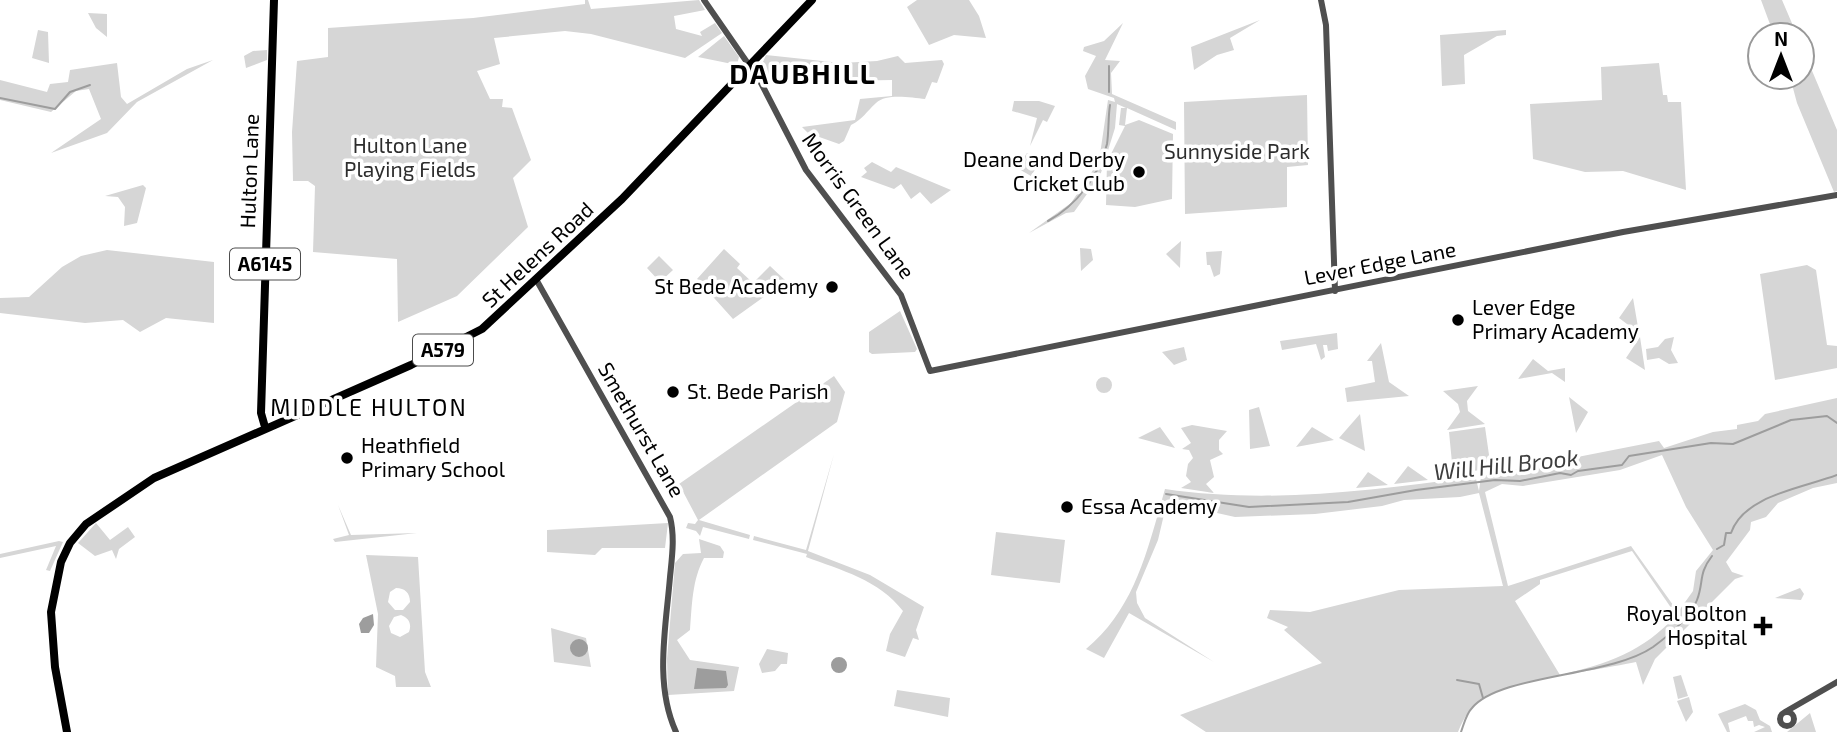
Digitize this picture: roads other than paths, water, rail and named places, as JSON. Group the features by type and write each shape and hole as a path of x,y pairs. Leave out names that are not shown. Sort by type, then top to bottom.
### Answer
{"main road":[{"name":"Hulton Lane","path":"265,427 261,413 274,0"},
{"name":"St Helens Road","path":"67,732 55,667 51,612 57,572 70,543 95,516 146,482 471,336 537,281 650,170 812,0"}],"street":[{"name":"Morris Green Lane","path":"704,0 760,81 806,170 901,295 930,371"},
{"path":"1321,0 1326,24 1335,290"},
{"name":"Lever Edge Lane","path":"930,371 1658,226 1837,195"},
{"name":"Smethurst Lane","path":"537,281 670,517 673,540 664,674 666,703 677,732"},
{"path":"1785,712 1837,682"},
{"path":"1776,732 1793,723 1794,716 1806,700"},
{"path":"1785,712 1794,716"},
{"path":"1783,727 1785,712"}],"waterway":[{"path":"1109,66 1109,92"},
{"path":"0,98 55,109 70,92 90,85"},
{"path":"1048,221 1077,198 1098,167 1107,144 1110,105"},
{"name":"Will Hill Brook","path":"1166,494 1249,507 1348,502 1495,480 1520,481 1560,473 1571,475 1578,471 1622,465 1629,456 1711,443 1733,444 1791,420 1827,416 1837,423"},
{"path":"1717,549 1724,545 1726,533 1731,533 1738,520 1761,501 1837,475"},
{"path":"1461,732 1470,710 1486,697 1506,688 1611,664 1634,657 1653,647 1678,626 1694,607 1703,573 1712,556"},
{"path":"1457,680 1479,684 1483,698"}],"place":[{"name":"Deane and Derby Cricket Club","path":"1139,172"},
{"name":"St Bede Academy","path":"832,287"},
{"name":"Lever Edge Primary Academy","path":"1458,320"},
{"name":"St. Bede Parish","path":"673,392"},
{"name":"Heathfield Primary School","path":"347,458"},
{"name":"Essa Academy","path":"1067,507"},
{"name":"Royal Bolton Hospital","path":"1763,626"}],"district":[{"name":"DAUBHILL","path":"803,74"},
{"name":"MIDDLE HULTON","path":"369,408"}],"park label":[{"name":"Sunnyside Park","path":"1237,152"},
{"name":"Hulton Lane Playing Fields","path":"410,158"}]}
